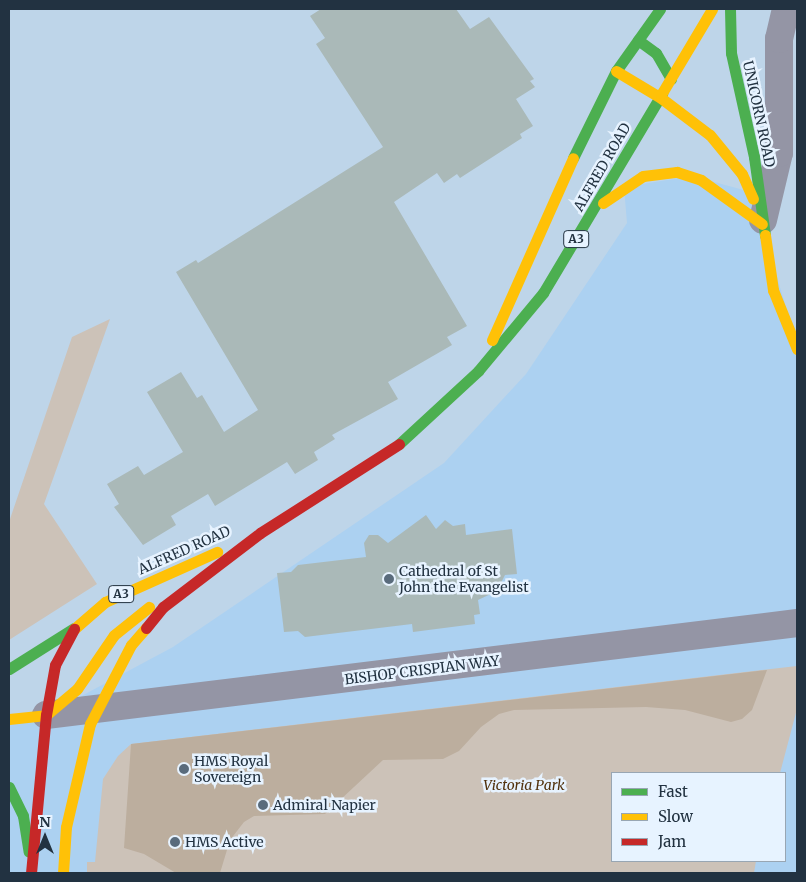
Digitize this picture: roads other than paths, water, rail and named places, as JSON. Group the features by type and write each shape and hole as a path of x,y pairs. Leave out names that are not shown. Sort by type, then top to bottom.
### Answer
{"main road":[{"name":"A3","path":"616,71 660,9"},
{"name":"A3","path":"661,98 712,9"},
{"name":"UNICORN ROAD","path":"730,9 731,53 754,157 762,224 775,300 797,348"},
{"path":"638,40 656,53 671,79"},
{"name":"UNICORN ROAD","path":"616,71 661,98 697,124 728,156 747,183 762,224"},
{"name":"ALFRED ROAD","path":"478,371 616,71"},
{"name":"ALFRED ROAD","path":"96,710 131,645 163,607 260,533 403,441 478,371 543,293 596,209 661,98"},
{"path":"596,209 642,176 676,172 702,180 762,224"},
{"name":"ALFRED ROAD","path":"46,715 54,665 74,628 119,595 260,533"},
{"name":"A3","path":"31,871 46,715 77,689 114,635 129,620 195,582"},
{"path":"9,670 74,628"},
{"name":"A3","path":"63,873 66,827 96,710"},
{"path":"9,719 46,715"},
{"path":"9,786 23,816 31,871"}],"street":[{"path":"762,224 779,153 779,38 786,9"},
{"name":"BISHOP CRISPIAN WAY","path":"46,715 797,623"}],"place":[{"name":"Cathedral of St John the Evangelist","path":"389,579"},
{"name":"HMS Royal Sovereign","path":"184,769"},
{"name":"Admiral Napier","path":"263,805"},
{"name":"HMS Active","path":"175,842"}],"park label":[{"name":"Victoria Park","path":"524,785"}]}
